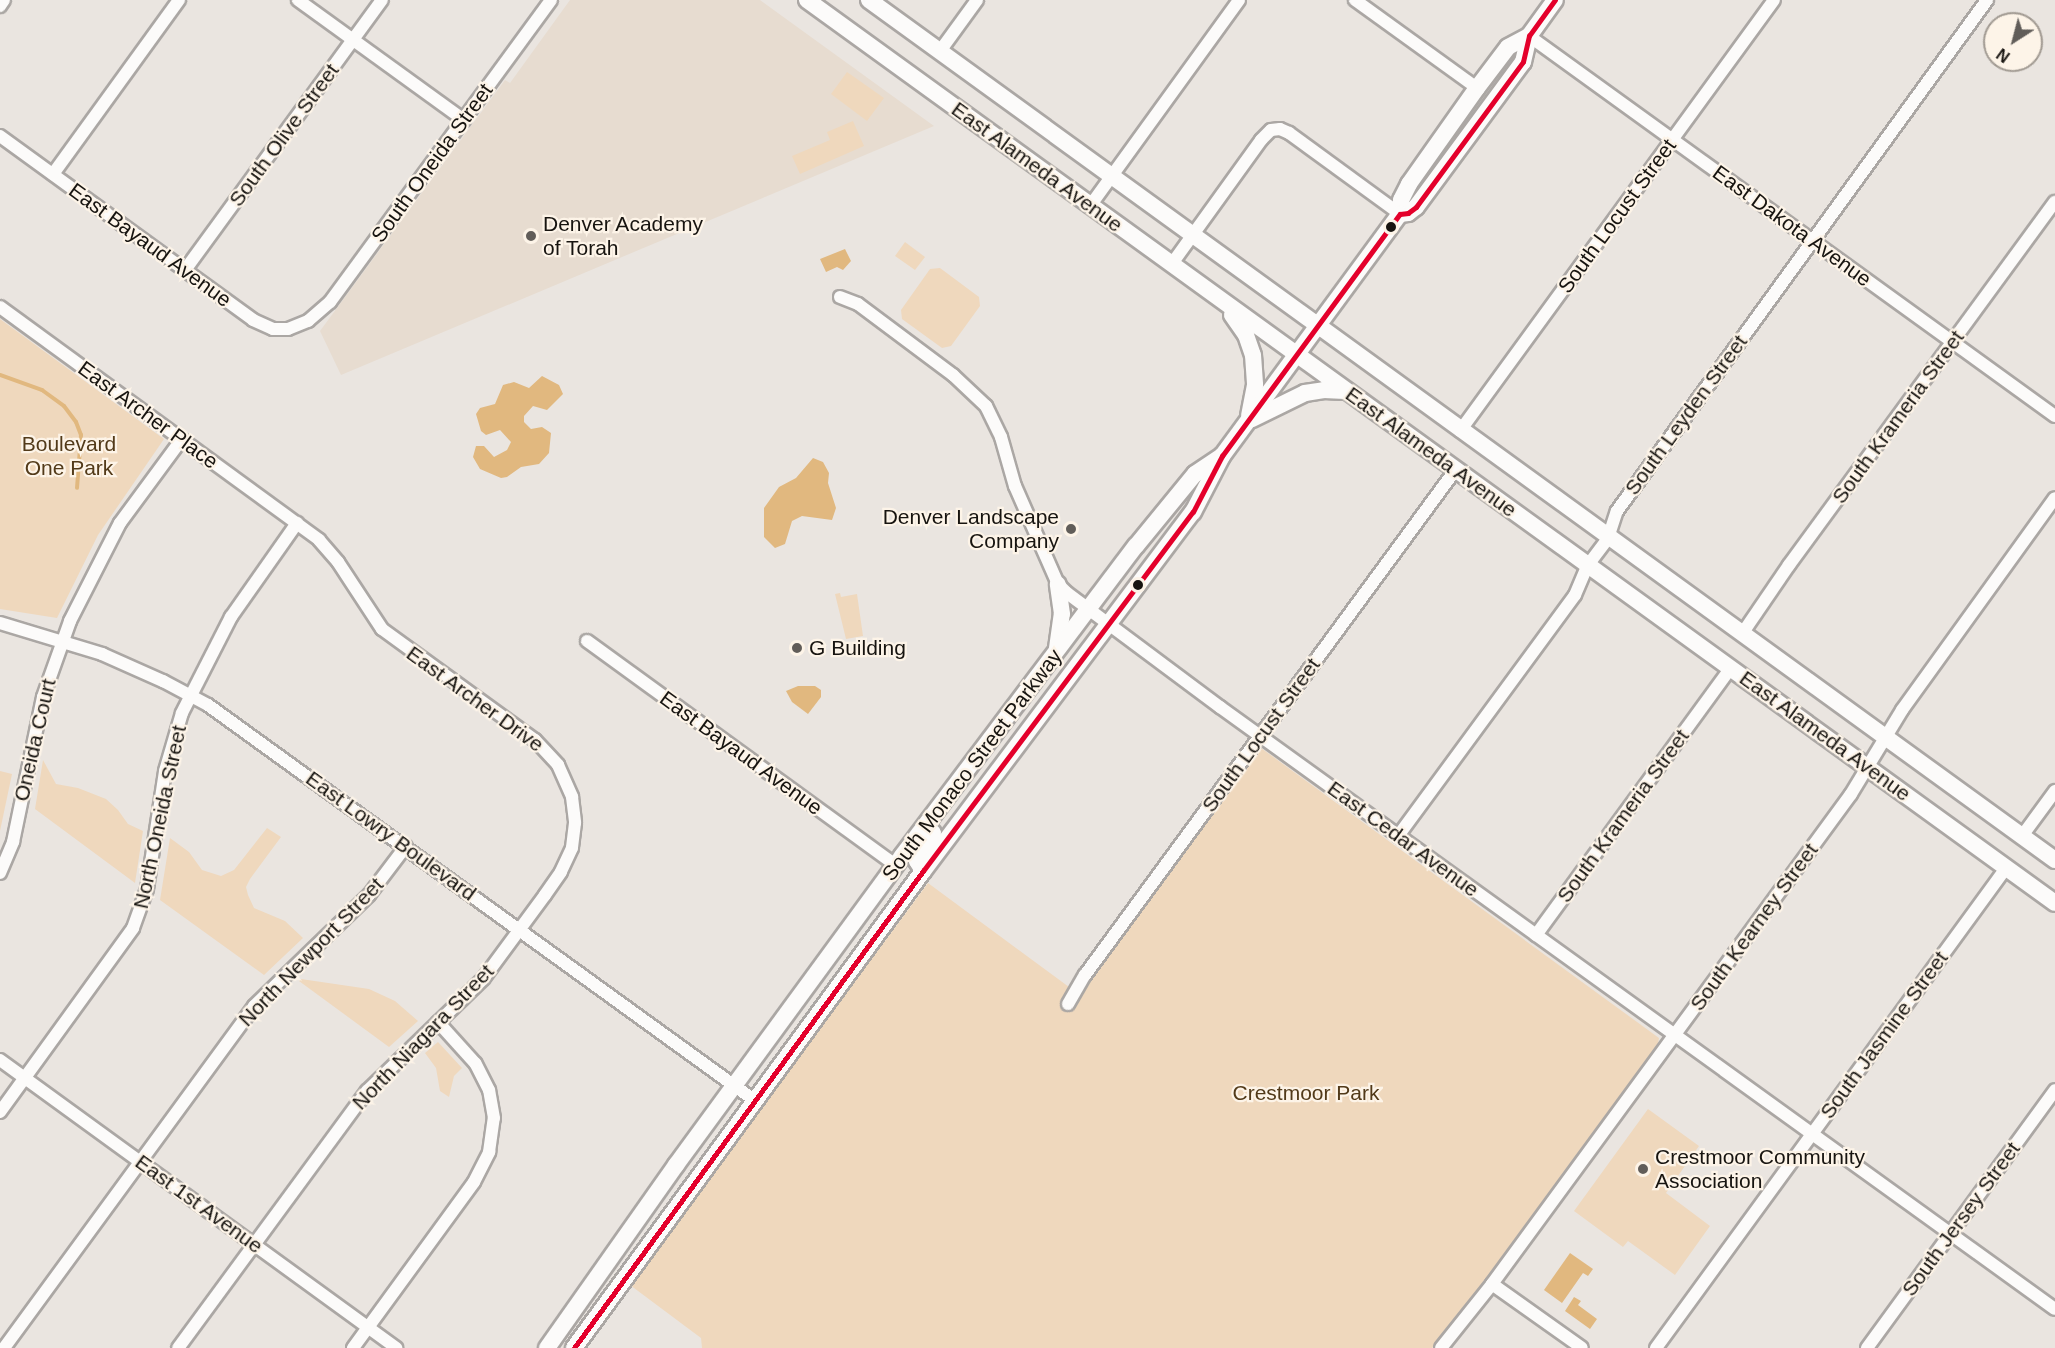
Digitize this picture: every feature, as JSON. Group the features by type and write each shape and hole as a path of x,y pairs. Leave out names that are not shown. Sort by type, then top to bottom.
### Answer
{"main road":[{"name":"East Alameda Avenue","path":"807,0 2055,903"},
{"name":"East Alameda Avenue","path":"869,0 2055,861"},
{"path":"1529,36 1508,47 1477,88 1409,184 1401,200 1400,214 1408,213 1416,207 1522,62 1529,36 1555,0"},
{"name":"South Monaco Street Parkway","path":"574,1348 923,871 1193,512 1222,456 1400,214"},
{"path":"1220,300 1242,328 1253,355 1255,385 1248,421"},
{"path":"1248,421 1305,393 1324,390 1347,392"},
{"name":"South Monaco Street Parkway","path":"547,1348 734,1085 952,789 1184,487 1201,468 1222,456"},
{"path":"1056,652 1062,614 1058,584"},
{"path":"923,871 917,861 921,850 943,821 952,789"},
{"path":"859,958 872,922 896,889 895,865"}],"street":[{"path":"0,6 4,0"},
{"path":"53,174 179,0"},
{"path":"298,0 464,120"},
{"name":"South Olive Street","path":"185,270 382,0"},
{"name":"South Oneida Street","path":"308,321 330,302 551,0"},
{"path":"940,51 977,0"},
{"path":"1090,206 1239,0"},
{"path":"1355,0 1477,88"},
{"name":"South Locust Street","path":"1460,431 1774,0"},
{"name":"South Leyden Street","path":"1398,836 1575,595 1588,565 1608,538 1617,511 1987,0"},
{"name":"East Dakota Avenue","path":"1529,36 2055,416"},
{"path":"1171,265 1264,136 1271,130 1289,133 1400,214"},
{"name":"East Bayaud Avenue","path":"0,136 253,320 268,327 284,329 308,321"},
{"name":"South Krameria Street","path":"1742,634 1789,565 2055,202"},
{"name":"East Cedar Avenue","path":"840,297 858,304 943,368 986,406 1000,437 1015,486 1058,584 1089,610 1398,836 2055,1309"},
{"name":"East Archer Place","path":"0,307 297,523"},
{"name":"Oneida Court","path":"2,866 13,842 43,697 62,640 105,548 126,514 182,439"},
{"name":"South Locust Street","path":"1068,1004 1084,975 1456,469"},
{"name":"South Kearney Street","path":"1441,1348 1492,1284 1851,794 1885,738 2055,498"},
{"path":"190,695 231,617 297,523"},
{"name":"East Archer Drive","path":"297,523 333,554 382,629 535,740 551,755 564,774 574,808 572,848 554,884 520,930"},
{"name":"East Lowry Boulevard","path":"0,623 62,640 113,659 190,695 406,846 754,1100"},
{"name":"East Bayaud Avenue","path":"587,641 895,865"},
{"name":"South Krameria Street","path":"1536,935 1731,668"},
{"name":"North Oneida Street","path":"0,1112 120,948 138,917 147,889 165,771 174,735 190,695"},
{"path":"2022,836 2055,791"},
{"name":"North Newport Street","path":"4,1348 139,1161 261,998 369,895 406,846"},
{"name":"South Jasmine Street","path":"1656,1348 2006,868"},
{"name":"North Niagara Street","path":"178,1348 367,1091 483,979 520,930"},
{"path":"353,1348 474,1182 489,1152 494,1118 489,1089 475,1063 438,1022"},
{"name":"East 1st Avenue","path":"0,1060 397,1348"},
{"name":"South Jersey Street","path":"1867,1348 2055,1090"},
{"path":"1492,1284 1582,1348"}],"shaded area":[{"name":"Denver Academy of Torah","path":"570,0 760,0 934,126 341,375 320,331 505,80 510,83"},
{"path":"845,249 851,261 843,270 837,267 826,272 820,259"},
{"path":"542,376 559,385 563,394 547,410 533,406 524,416 524,422 531,429 542,427 551,433 549,453 539,464 521,467 507,477 501,478 480,469 473,457 476,446 484,446 494,457 507,450 511,442 500,430 486,435 481,431 476,414 480,408 495,404 503,385 514,382 529,388"},
{"path":"813,458 823,462 829,473 828,483 836,508 832,520 802,516 792,521 785,544 775,548 764,537 764,508 779,487 796,478"},
{"path":"798,686 815,686 821,690 821,697 808,714 792,702 786,691"},
{"path":"1570,1253 1593,1269 1588,1276 1583,1273 1562,1303 1544,1290"},
{"path":"1574,1297 1581,1301 1578,1305 1597,1319 1590,1329 1565,1311"}],"green space":[{"path":"847,72 884,98 867,121 831,94"},
{"path":"853,121 864,146 800,174 792,156 830,140 827,132"},
{"path":"905,242 925,257 915,270 895,256"},
{"path":"940,268 979,297 980,306 951,346 942,348 902,319 901,310 930,269"},
{"name":"Boulevard One Park","path":"0,319 164,439 98,535 57,618 0,609"},
{"path":"840,593 841,597 857,594 863,636 846,639 835,594"},
{"name":"Crestmoor Park","path":"1250,740 1659,1038 1658,1044 1475,1294 1432,1348 702,1348 701,1338 630,1285 928,883 1069,987"},
{"path":"43,760 56,784 78,788 106,799 128,824 143,831 135,883 35,809"},
{"path":"0,771 12,774 0,831"},
{"path":"267,828 281,837 250,879 246,887 248,895 254,908 285,921 303,938 264,975 160,900 170,838 189,852 202,870 221,876 234,870"},
{"path":"301,979 369,989 395,1001 418,1021 389,1047 299,981"},
{"path":"438,1042 462,1068 454,1076 449,1097 440,1091 436,1068 425,1053"},
{"name":"Crestmoor Community Association","path":"1648,1109 1699,1146 1666,1193 1710,1226 1675,1275 1628,1241 1623,1247 1574,1211"}],"waterway":[{"path":"0,375 42,390 64,406 76,422 81,435 77,488"}],"transit line":[{"path":"1400,214 1408,213 1416,207 1523,62 1529,36 1555,0"},
{"path":"574,1348 923,871 1193,512 1222,456 1400,214"}],"place":[{"name":"Denver Academy of Torah","path":"531,236"},
{"name":"Denver Landscape Company","path":"1071,529"},
{"name":"G Building","path":"797,648"},
{"name":"Crestmoor Community Association","path":"1643,1169"}]}
